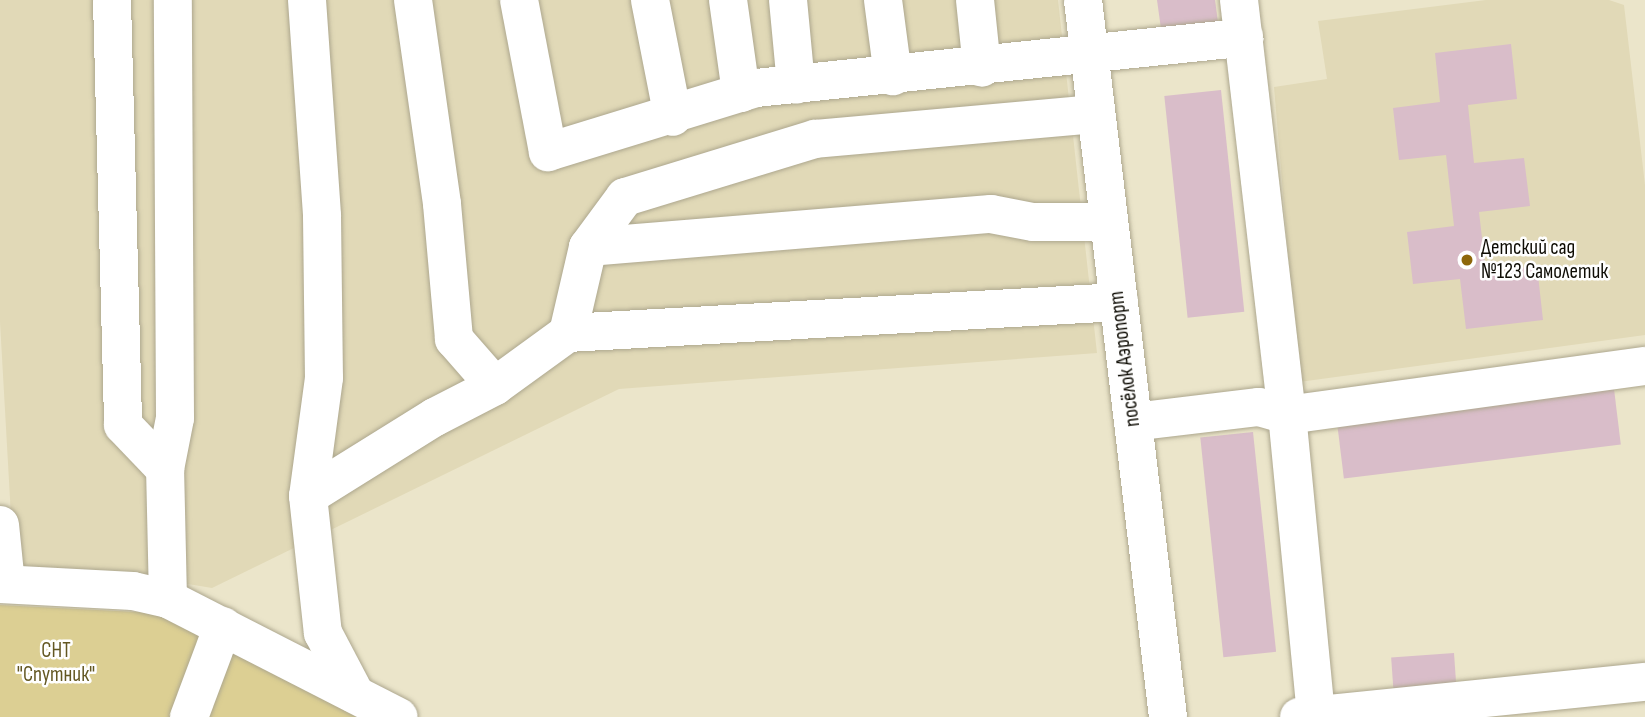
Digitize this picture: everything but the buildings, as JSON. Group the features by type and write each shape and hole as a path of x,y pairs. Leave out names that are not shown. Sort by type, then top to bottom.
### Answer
{"street":[{"path":"112,0 123,425 165,469"},
{"path":"168,599 165,469 175,418 173,0"},
{"path":"307,0 322,216 324,378 308,496 323,633 355,694"},
{"path":"413,0 442,204 454,339 495,386"},
{"path":"519,0 548,152 673,117 741,93 1244,37"},
{"path":"649,0 673,117"},
{"path":"728,0 741,93"},
{"path":"788,0 796,85"},
{"path":"883,0 892,76"},
{"path":"975,0 982,68"},
{"name":"посёлок Аэропорт","path":"1083,0 1168,717"},
{"path":"1239,0 1287,415 1308,716 1645,681"},
{"path":"568,333 588,247 625,197 815,139 1096,114"},
{"path":"588,247 991,214 1033,222 1110,222"},
{"path":"308,496 435,417 495,386 568,333 1119,302"},
{"path":"1133,422 1259,407 1287,415 1645,366"},
{"path":"0,525 3,584 133,591 168,599 399,717"},
{"path":"188,717 223,626"}],"shaded area":[{"path":"0,0 1058,0 1097,353 619,389 212,588 128,574 14,569 0,322"},
{"name":"Детский сад №123 Самолетик","path":"1486,0 1609,0 1624,5 1645,185 1645,335 1299,382 1274,87 1327,79 1318,21"}],"green space":[{"name":"СНТ \"Спутник\"","path":"0,605 157,613 366,717 0,717"}],"place":[{"name":"Детский сад №123 Самолетик","path":"1467,260"}]}
